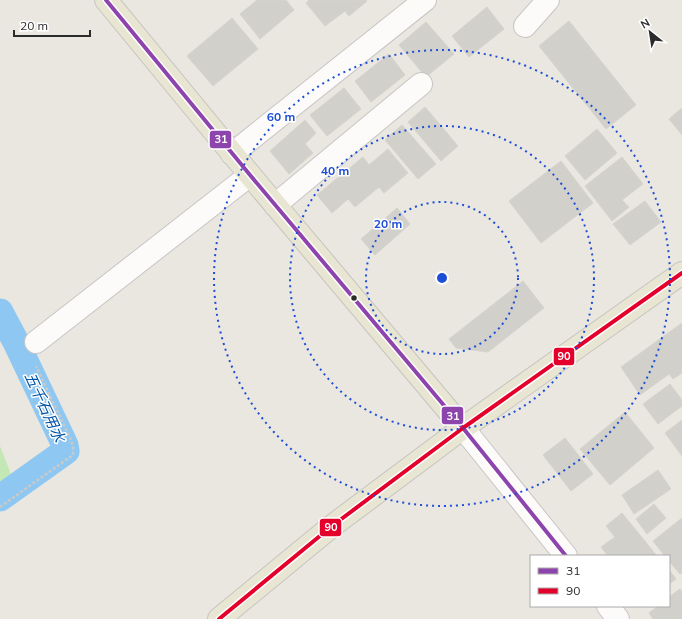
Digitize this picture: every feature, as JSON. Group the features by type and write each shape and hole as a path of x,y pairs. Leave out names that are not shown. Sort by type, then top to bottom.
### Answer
{"main road":[{"path":"106,0 250,176 463,428"},
{"path":"219,619 332,526 463,428 682,273"}],"street":[{"path":"232,154 426,0"},
{"path":"525,26 548,0"},
{"path":"275,205 421,84"},
{"path":"36,342 250,176"},
{"path":"463,428 565,555"},
{"path":"609,607 618,619"}],"path":[{"path":"0,508 73,455 71,440 28,350 36,342"}],"green space":[{"path":"0,446 16,487 0,496"}],"building":[{"path":"257,0 286,0 294,10 260,39 240,14"},
{"path":"309,0 367,1 349,16 345,11 325,26 306,3"},
{"path":"487,7 504,29 469,57 452,36"},
{"path":"232,18 258,49 213,86 187,56"},
{"path":"569,21 636,105 606,129 539,46"},
{"path":"426,22 454,54 426,77 399,45"},
{"path":"389,54 405,75 371,102 355,81"},
{"path":"344,88 361,109 327,136 310,115"},
{"path":"425,107 458,146 441,161 408,122"},
{"path":"682,108 682,135 669,119"},
{"path":"305,120 316,133 305,144 313,153 289,174 270,151"},
{"path":"402,125 436,164 418,179 385,140"},
{"path":"597,129 617,153 585,180 565,156"},
{"path":"388,149 408,173 384,193 379,187 355,207 348,199 332,213 317,195 363,157 369,165"},
{"path":"622,157 643,184 622,200 629,207 612,221 585,186"},
{"path":"561,161 593,203 541,243 509,201"},
{"path":"645,201 661,222 630,245 613,224"},
{"path":"397,208 410,224 375,255 361,239"},
{"path":"523,281 544,308 488,352 456,348 449,339"},
{"path":"682,323 682,373 673,379 669,374 640,395 621,367"},
{"path":"670,384 682,400 682,406 658,424 643,404"},
{"path":"625,412 654,448 610,485 580,449"},
{"path":"682,420 682,456 665,433"},
{"path":"565,438 593,474 571,491 543,455"},
{"path":"658,470 671,489 634,514 622,495"},
{"path":"654,504 666,518 647,534 636,519"},
{"path":"622,513 656,555 607,555 601,547 615,537 606,526"},
{"path":"682,518 682,573 680,574 670,562 670,555 664,555 653,541"},
{"path":"670,571 676,579 670,583"},
{"path":"680,589 682,592 682,619 653,619 649,613 657,607 670,607 670,596"}],"waterway":[{"name":"五千石用水","path":"0,312 16,342 65,445 66,451 0,498"}],"transit line":[{"name":"31","path":"106,0 250,175 463,428 565,555"},
{"name":"90","path":"219,619 332,526 463,428 682,273"}]}
